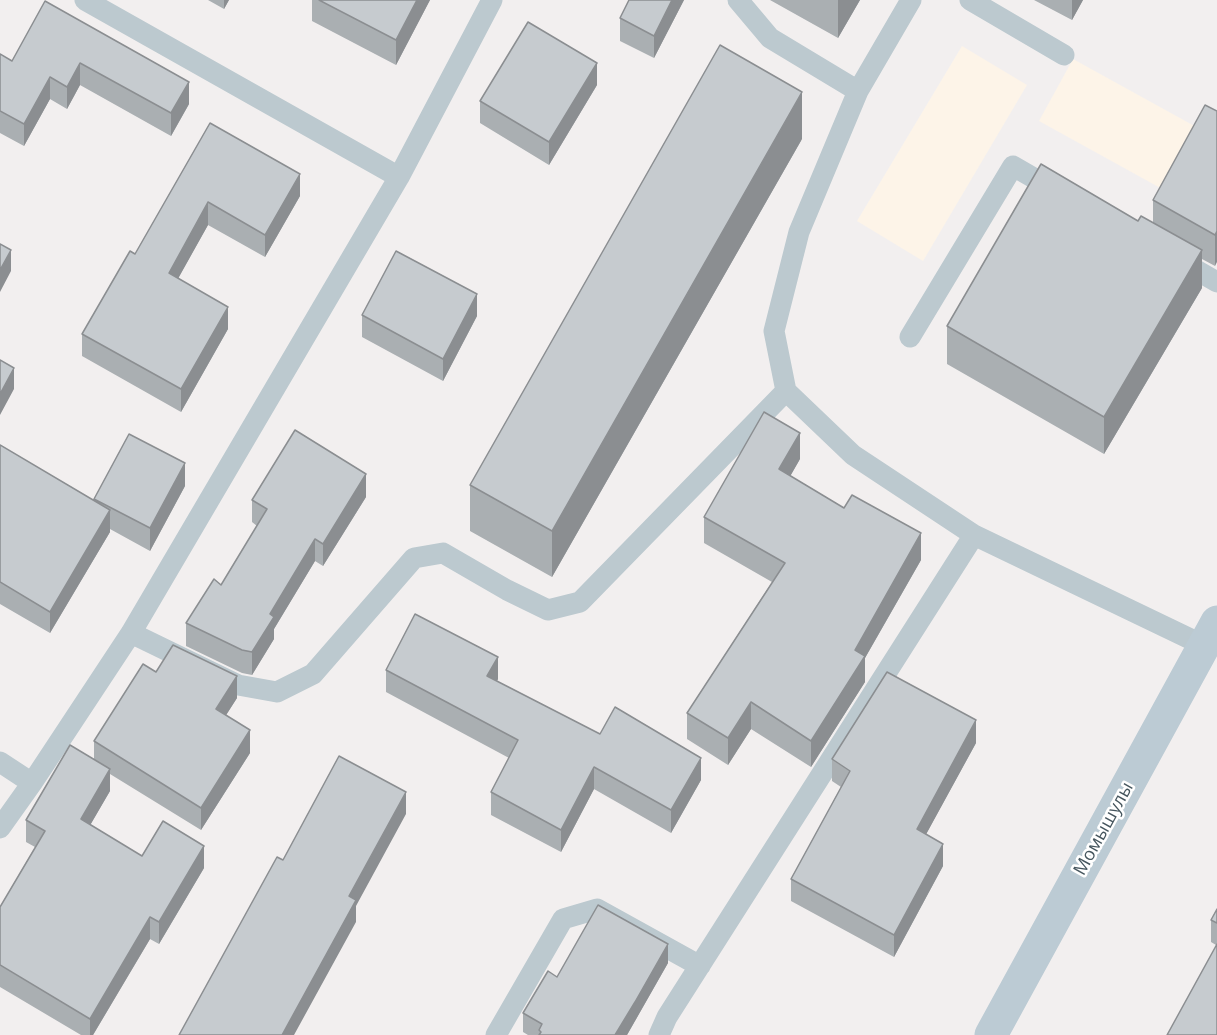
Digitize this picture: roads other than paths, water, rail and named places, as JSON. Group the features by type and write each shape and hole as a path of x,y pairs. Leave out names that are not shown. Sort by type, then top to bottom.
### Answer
{"main road":[{"name":"Момышулы","path":"991,1035 1211,634"}],"lane":[{"path":"86,0 399,177"},
{"path":"0,828 131,633 399,177 492,0"},
{"path":"738,0 770,38 858,91"},
{"path":"911,0 858,91 799,232 774,332 786,391 853,455 974,535 1211,634"},
{"path":"970,0 1064,55"},
{"path":"910,337 1013,166 1074,201"},
{"path":"1156,247 1217,282"},
{"path":"131,633 238,685 277,692 313,674 414,558 443,553 507,590 548,610 580,602 786,391"},
{"path":"658,1035 667,1017 974,535"},
{"path":"0,762 32,783"},
{"path":"496,1035 563,919 597,909 700,966"}]}
